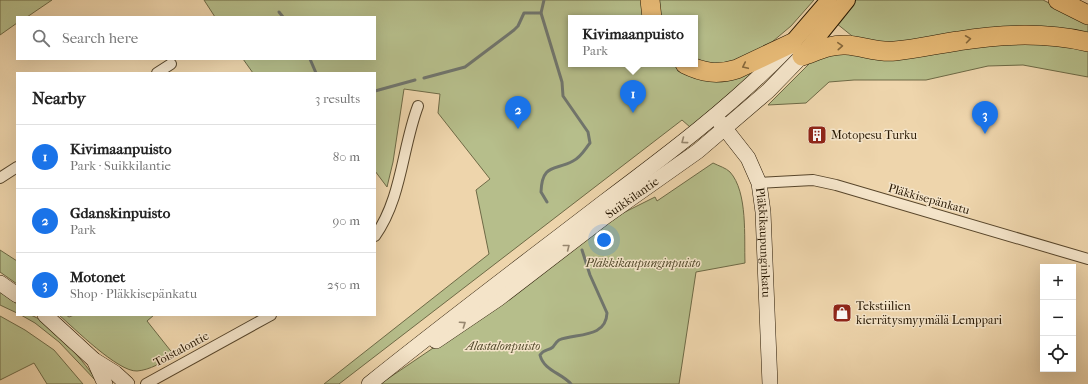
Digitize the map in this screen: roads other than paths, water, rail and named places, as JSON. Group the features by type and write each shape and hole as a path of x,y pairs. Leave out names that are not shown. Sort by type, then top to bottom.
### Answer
{"highway":[{"path":"650,0 652,15"},
{"path":"1058,0 1088,15"},
{"path":"693,67 706,72 727,72 797,50 848,45 878,51 893,51 981,37 1011,35 1057,37 1088,42"}],"main road":[{"name":"Suikkilantie","path":"393,365 435,342 475,316 606,216 698,151 768,91 830,0"},
{"name":"Suikkilantie","path":"369,384 691,136 750,85 797,50 847,0"},
{"name":"Pläkkikaupunginkatu","path":"714,116 748,158 759,183 763,212 770,384"},
{"path":"0,283 16,294"},
{"path":"46,316 94,360 116,374 127,384"},
{"path":"94,360 106,384"}],"street":[{"path":"159,72 171,64"},
{"path":"376,234 390,206 398,183 409,128 418,106"},
{"path":"0,178 16,168"},
{"name":"Pläkkisepänkatu","path":"759,183 806,180 836,185 1088,259"},
{"name":"Toistalontie","path":"146,384 152,379 269,316"}],"waterway":[{"path":"544,0 541,13 562,82 563,96 588,132 590,143 576,159 551,169 544,176 541,192 547,202"},
{"path":"279,12 282,16"},
{"path":"424,78 465,67 514,30 518,26 524,13 541,13"},
{"path":"310,60 316,72"},
{"path":"376,91 415,80"},
{"path":"571,384 545,365 540,355 553,347 559,340 589,334 596,331 605,321 607,313 590,275 582,250"}],"place":[{"name":"Kivimaanpuisto","path":"633,113"},
{"name":"Gdanskinpuisto","path":"518,129"},
{"name":"Motonet","path":"985,134"},
{"name":"Motopesu Turku","path":"817,135"},
{"name":"Tekstiilien kierrätysmyymälä Lemppari","path":"842,313"}],"park label":[{"name":"Pläkkikaupunginpuisto","path":"643,263"},
{"name":"Alastalonpuisto","path":"503,346"}]}
